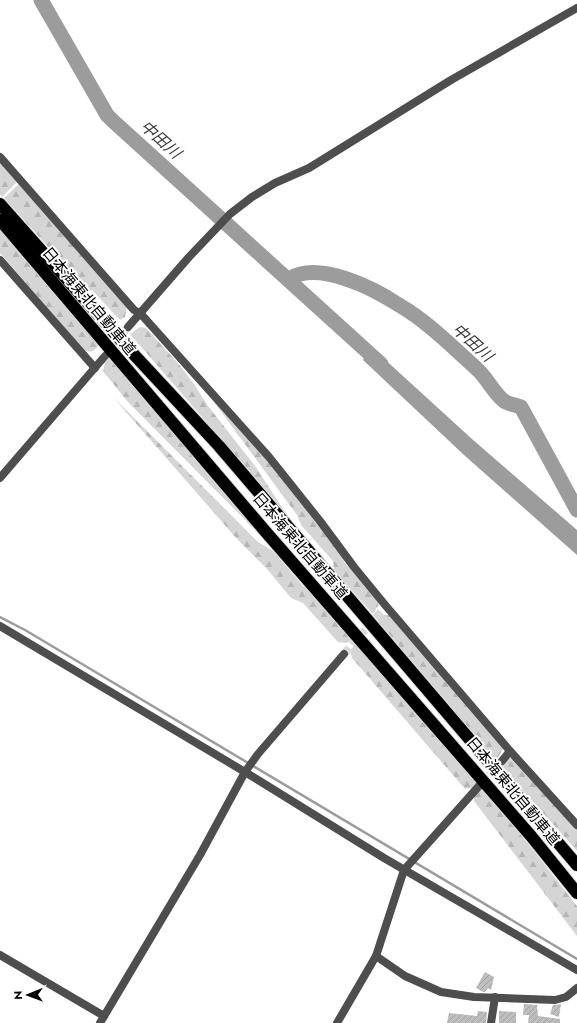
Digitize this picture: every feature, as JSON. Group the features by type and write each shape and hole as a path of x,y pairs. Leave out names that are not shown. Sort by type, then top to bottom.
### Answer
{"highway":[{"name":"日本海東北自動車道","path":"0,204 126,346 219,446 577,864"},
{"name":"日本海東北自動車道","path":"0,220 265,531 531,836 577,893"}],"street":[{"path":"128,327 230,214 252,197 274,183 309,168 451,80 577,8"},
{"path":"0,158 134,310 140,313 269,456 354,567 510,751 577,824"},
{"path":"0,260 94,368"},
{"path":"0,478 105,356"},
{"path":"0,626 245,772 404,870 577,970"},
{"path":"0,955 102,1020 200,855 245,772 258,754 344,654"},
{"path":"502,761 510,751"},
{"path":"337,1023 376,956 404,870 479,786"},
{"path":"376,956 405,976 440,992 474,997 555,1000 566,997 577,988"},
{"path":"490,1023 495,997"}],"green space":[{"path":"0,160 18,181 2,197 0,194"},
{"path":"20,183 127,307 125,317 120,320 92,290 89,292 4,198"},
{"path":"0,228 100,344 95,350 89,352 84,350 0,253"},
{"path":"140,327 146,328 177,362 194,384 208,406 255,466 287,515 130,334"},
{"path":"110,357 263,538 127,401 103,371 105,362"},
{"path":"113,397 258,542 273,551 304,587 312,591 353,638 347,643 338,642 303,603 291,598 268,570 237,539"},
{"path":"211,398 268,459 342,552 344,562 379,601 373,614 334,571 333,561 301,525 297,515"},
{"path":"389,615 504,748 496,760 377,620 380,616"},
{"path":"357,642 477,782 472,788 465,789 352,658 350,651"},
{"path":"507,759 513,759 577,829 577,851 501,766"},
{"path":"480,788 518,831 577,906 577,936 474,801 474,797"}],"shaded area":[{"path":"369,345 472,439 577,530 577,555 464,455 363,360"}],"building":[{"path":"485,972 494,977 491,990 488,988 485,992 483,992 476,988"},
{"path":"524,1004 537,1005 538,1016 560,1019 560,1023 528,1023 529,1015 523,1015"},
{"path":"561,1004 559,1017 550,1014 553,1005"},
{"path":"478,1011 487,1012 486,1023 447,1023 449,1013 477,1016"},
{"path":"499,1011 516,1012 516,1023 499,1023"}],"waterway":[{"name":"中田川","path":"41,0 107,115 381,364"},
{"name":"中田川","path":"289,279 301,274 315,273 330,274 345,278 388,298 430,327 479,371 504,401 521,407 577,510"},
{"path":"0,617 25,630 577,959"}],"tunnel":[{"path":"108,353 128,327"},
{"path":"344,654 386,606"},
{"path":"481,784 502,761"}]}
